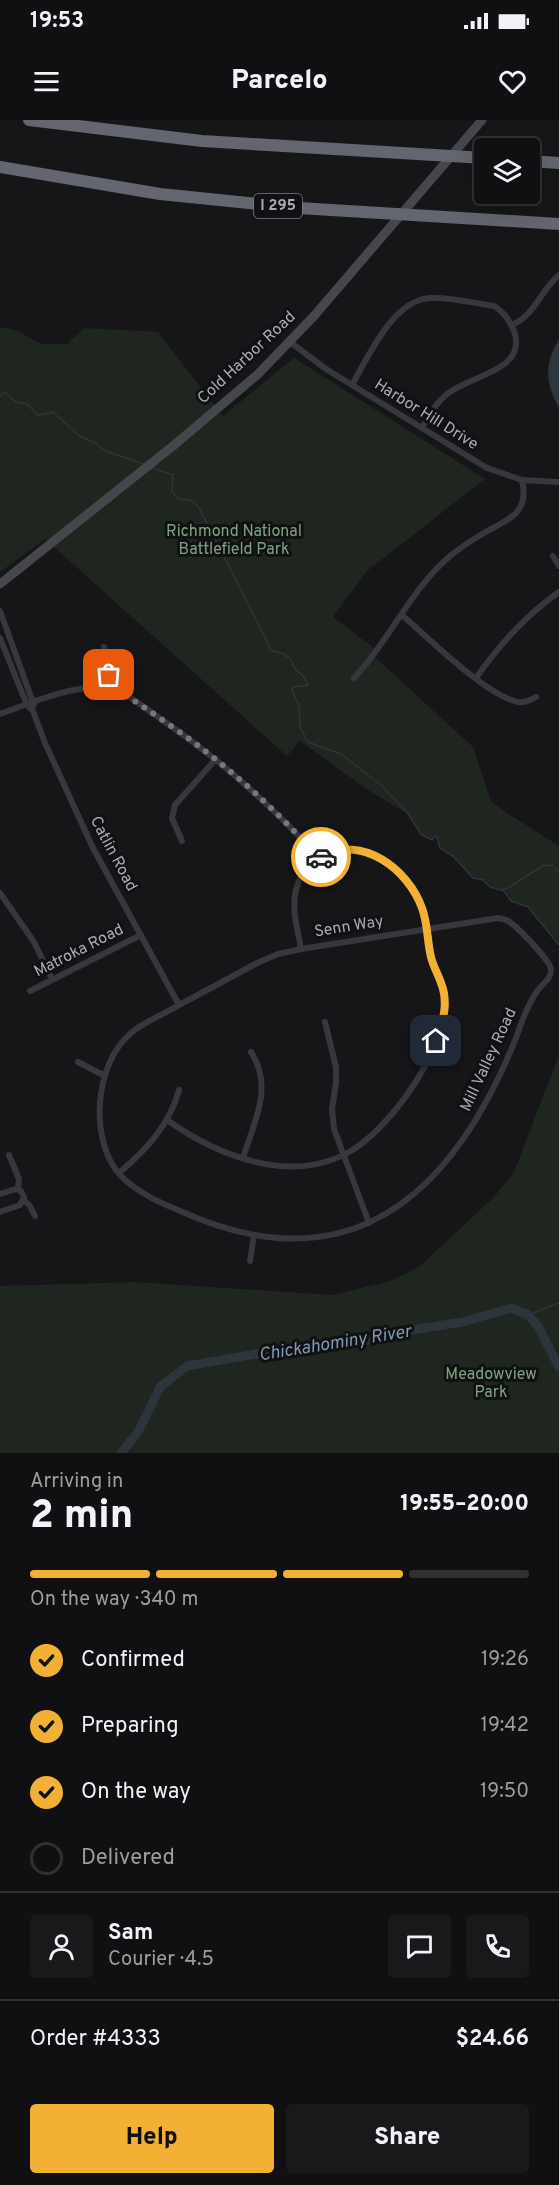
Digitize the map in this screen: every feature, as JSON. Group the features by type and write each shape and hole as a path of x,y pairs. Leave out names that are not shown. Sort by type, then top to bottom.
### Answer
{"highway":[{"path":"29,120 202,141 474,157"},
{"path":"53,120 70,126"},
{"path":"540,162 559,163"},
{"name":"I 295","path":"0,168 160,194 311,208 559,224"}],"main road":[{"name":"Cold Harbor Road","path":"0,584 173,446 257,375 290,342 479,124"}],"street":[{"path":"512,325 534,310 559,274"},
{"path":"352,385 389,325 412,303 429,298 494,306 500,309 512,325 518,345 511,360 446,395 434,408 422,428"},
{"name":"Harbor Hill Drive","path":"290,342 326,369 487,468 522,480 559,482"},
{"path":"354,678 379,648 423,583 440,565 466,544 507,521 518,512 524,495 522,480"},
{"path":"553,556 559,566"},
{"path":"476,678 495,652 519,626 559,592"},
{"name":"Catlin Road","path":"0,611 34,702 33,711"},
{"path":"402,615 445,654 497,692 515,701 528,701 536,698"},
{"name":"Catlin Road","path":"0,638 27,705 33,711 93,848 179,1005"},
{"path":"104,647 109,689"},
{"path":"0,714 34,702 84,689 109,689 125,695 216,759 285,820 319,858"},
{"path":"182,841 172,818 175,806 216,759"},
{"path":"167,1120 197,1140 243,1158 274,1165 302,1166 321,1163 343,1155 368,1139 399,1105 421,1072 436,1041 444,1016 445,999 441,982 432,963 423,909 414,890 386,861 366,853 346,849 331,852 319,858 303,873 294,897 301,949"},
{"path":"0,893 34,942 52,979"},
{"name":"Senn Way","path":"179,1005 267,958 301,949 502,918 511,922 528,940"},
{"name":"Matroka Road","path":"30,991 141,935"},
{"name":"Mill Valley Road","path":"179,1005 129,1034 119,1047 105,1076 100,1100 100,1123 107,1154 119,1173 140,1190 172,1208 208,1223 254,1235 311,1238 343,1232 369,1223 399,1206 429,1179 460,1144 486,1104 529,1005 550,975 548,961 528,940"},
{"path":"325,1022 336,1067 332,1119 336,1139 369,1223"},
{"path":"243,1158 263,1091 260,1068 251,1052"},
{"path":"78,1062 105,1076"},
{"path":"119,1173 144,1150 167,1120 179,1090"},
{"path":"9,1155 19,1179 18,1189"},
{"path":"0,1194 18,1189 35,1216"},
{"path":"0,1212 20,1205 24,1200"},
{"path":"250,1261 254,1235"}],"green space":[{"name":"Richmond National Battlefield Park","path":"0,327 17,331 41,344 67,344 84,328 158,332 223,416 294,358 485,479 367,571 333,617 375,649 375,657 473,747 491,801 559,846 559,945 528,907 511,901 504,891 490,887 483,880 473,878 453,856 440,848 437,837 432,840 421,834 409,815 365,788 300,741 287,756 45,539 0,572"},
{"name":"Meadowview Park","path":"559,1055 559,1453 0,1453 0,1286 136,1282 332,1295 391,1281 420,1266 495,1196 514,1172"}],"shaded area":[{"path":"559,339 559,408 551,390 548,374 551,357"}],"waterway":[{"path":"0,396 5,392 16,402 27,404 38,415 53,412 78,435 106,451 143,464"},
{"path":"153,468 173,475 172,491 177,498 192,501 198,506 269,647 288,657 306,680 308,685 293,687 292,691 299,705 300,727 308,742 341,754 381,785 406,811 421,834 432,840 435,836 437,837 440,848 453,856 473,878 483,880 490,887 504,891 511,901 528,907 559,945"},
{"path":"502,889 508,888 544,865 554,866 559,872"},
{"path":"528,1315 559,1303"},
{"name":"Chickahominy River","path":"121,1453 138,1432 160,1387 187,1366 279,1350 355,1343 406,1331 462,1322 511,1308 528,1315 538,1326 559,1367"}],"way so far":[{"path":"109,675 109,689 125,695 216,759 252,789 285,820 319,858 321,857"}],"route":[{"path":"321,857 346,849 366,853 386,861 409,882 423,909 432,963 444,991 443,1023 436,1041"}]}
